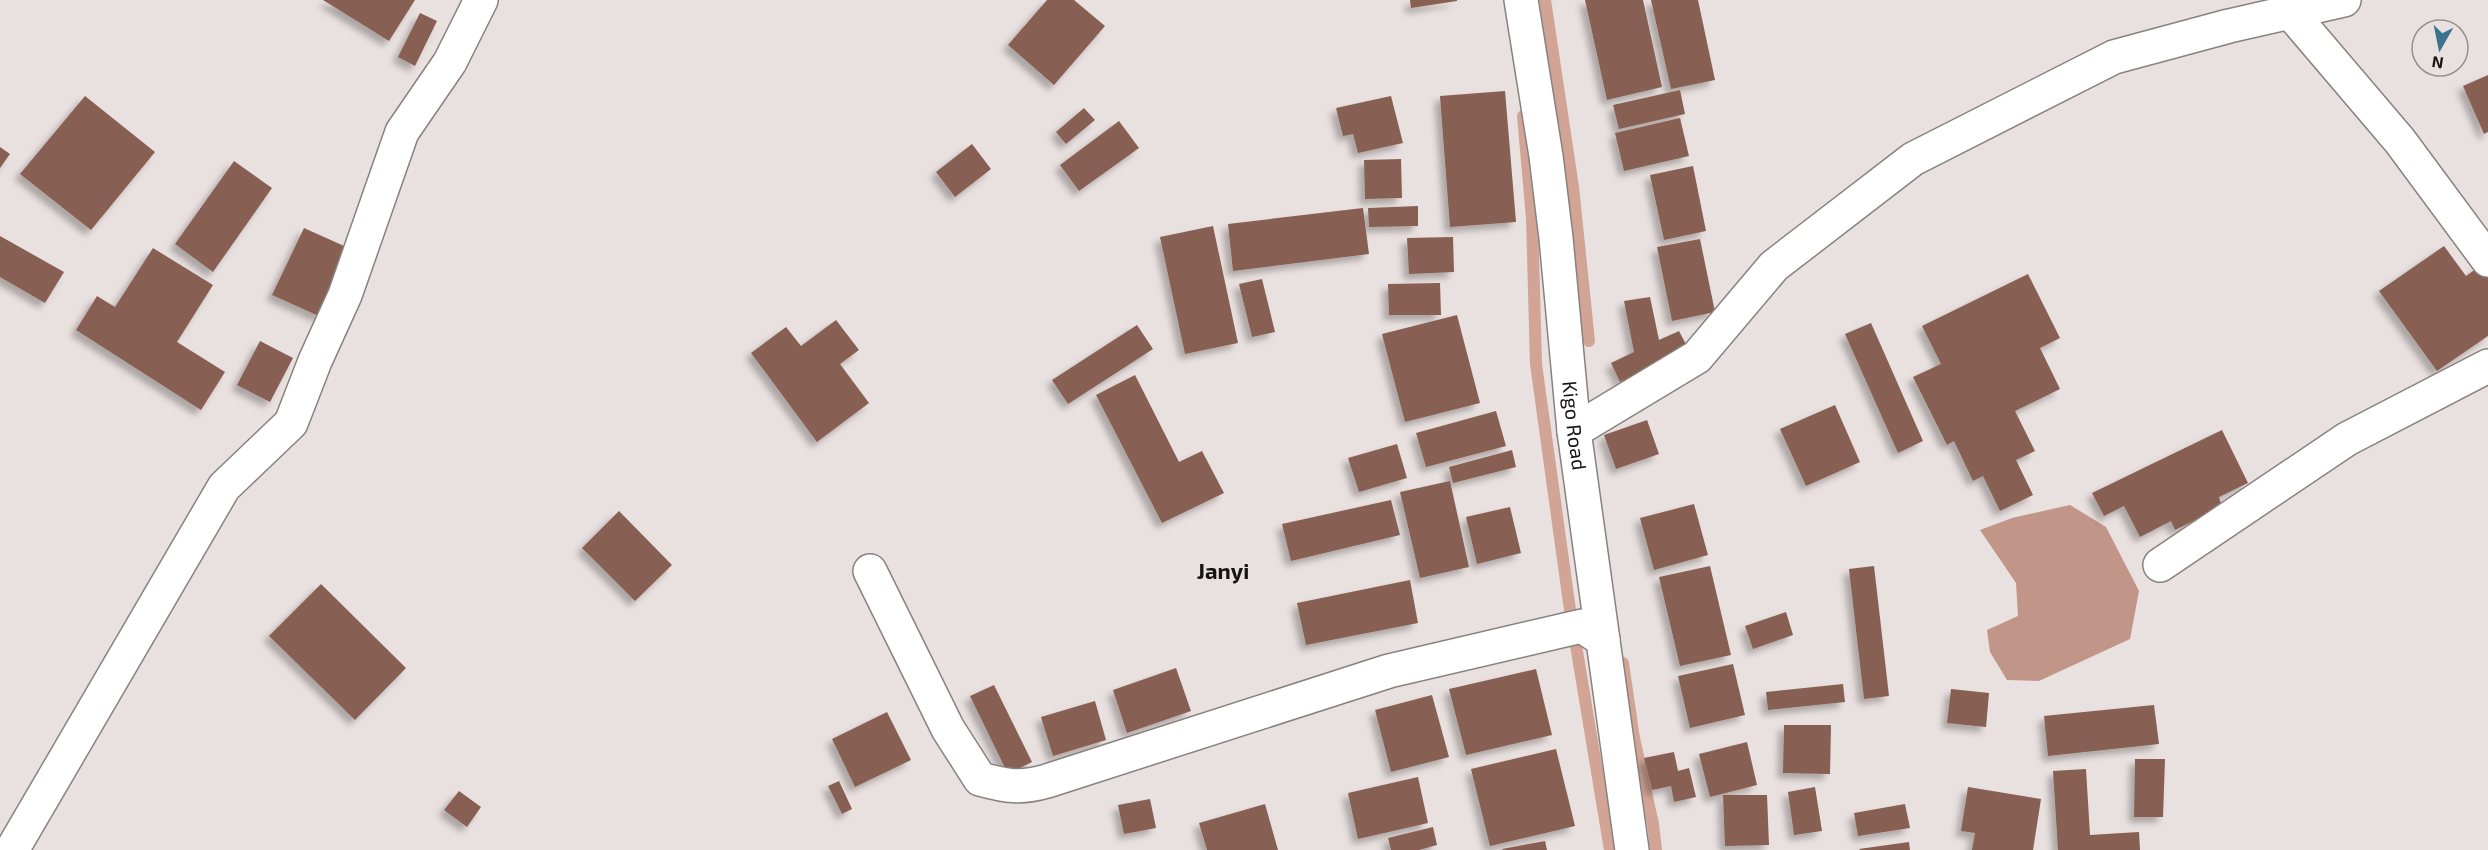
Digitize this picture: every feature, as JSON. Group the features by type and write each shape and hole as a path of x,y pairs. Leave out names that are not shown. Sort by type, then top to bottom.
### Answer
{"street":[{"path":"12,850 224,487 291,423 315,361 345,295 402,132 450,62 481,0"},
{"name":"Kigo Road","path":"1521,0 1556,237 1574,431 1632,850"},
{"path":"1574,431 1697,357 1774,266 1913,159 2114,57 2229,26 2344,0"},
{"path":"2291,13 2400,141 2488,260"},
{"path":"2160,565 2347,439 2488,366"},
{"path":"870,571 948,729 980,779 1006,786 1025,787 1047,782 1389,671 1581,626 1603,640"}],"shaded area":[{"path":"2070,505 2106,527 2139,591 2130,639 2039,681 2007,680 1990,652 1987,630 2018,616 2016,583 1980,530 2012,518"}],"building":[{"path":"323,0 415,0 389,41"},
{"path":"1047,0 1074,0 1105,26 1054,85 1008,45"},
{"path":"1410,0 1457,0 1457,1 1411,8"},
{"path":"1585,0 1643,0 1662,87 1607,100"},
{"path":"1651,0 1698,0 1715,80 1671,89"},
{"path":"420,13 437,21 415,66 398,57"},
{"path":"2488,75 2488,132 2484,134 2463,86"},
{"path":"1680,90 1685,114 1619,129 1613,105"},
{"path":"1505,91 1516,222 1450,227 1440,96"},
{"path":"85,96 155,152 91,230 20,174"},
{"path":"1391,96 1403,143 1358,153 1353,134 1343,136 1336,108"},
{"path":"1084,108 1095,120 1066,144 1056,132"},
{"path":"1680,118 1689,156 1624,171 1615,133"},
{"path":"1119,121 1139,148 1079,191 1060,165"},
{"path":"972,144 991,169 955,197 936,172"},
{"path":"0,147 10,154 0,168"},
{"path":"1401,159 1402,198 1365,199 1364,160"},
{"path":"234,161 272,188 213,272 175,244"},
{"path":"1693,166 1706,231 1664,240 1650,175"},
{"path":"1418,206 1418,226 1369,227 1368,208"},
{"path":"1363,208 1369,254 1233,271 1228,224"},
{"path":"1213,226 1238,343 1185,354 1160,237"},
{"path":"304,228 353,250 321,317 272,295"},
{"path":"0,236 64,272 45,303 0,277"},
{"path":"1453,237 1454,272 1409,274 1407,238"},
{"path":"1700,239 1715,312 1672,321 1657,247"},
{"path":"2444,246 2466,276 2480,266 2488,277 2488,336 2437,371 2379,291"},
{"path":"153,248 213,285 177,342 225,372 201,410 76,330 97,296 115,307"},
{"path":"2028,274 2060,338 2040,348 2060,389 2015,411 2035,451 2016,460 2033,495 2000,511 1983,476 1973,481 1954,441 1947,445 1913,377 1941,364 1922,326"},
{"path":"1262,279 1275,332 1252,337 1239,284"},
{"path":"1440,283 1441,315 1389,315 1388,284"},
{"path":"1650,297 1659,340 1679,331 1689,350 1620,382 1611,363 1634,352 1624,301"},
{"path":"1457,315 1480,403 1405,422 1382,334"},
{"path":"836,320 859,350 840,364 869,403 817,442 751,353 786,327 801,346"},
{"path":"1871,323 1923,441 1898,453 1845,334"},
{"path":"1137,325 1153,349 1068,404 1052,380"},
{"path":"260,341 293,358 270,402 237,385"},
{"path":"1135,375 1179,462 1202,451 1224,493 1162,523 1096,395"},
{"path":"1835,405 1860,462 1806,486 1780,429"},
{"path":"1496,411 1506,446 1426,467 1416,433"},
{"path":"1647,420 1659,454 1616,469 1604,435"},
{"path":"2222,430 2248,483 2219,497 2222,507 2175,530 2171,521 2140,537 2124,506 2104,516 2092,493"},
{"path":"1397,444 1407,478 1359,492 1348,458"},
{"path":"1512,450 1516,467 1453,483 1449,467"},
{"path":"1450,481 1469,567 1420,578 1400,492"},
{"path":"1391,500 1400,535 1291,561 1282,524"},
{"path":"1694,504 1708,555 1654,570 1640,518"},
{"path":"1510,507 1521,553 1477,564 1466,517"},
{"path":"619,511 672,565 635,601 582,548"},
{"path":"1710,566 1731,655 1680,666 1659,577"},
{"path":"1874,566 1889,696 1864,699 1849,569"},
{"path":"1410,580 1418,623 1306,645 1297,603"},
{"path":"321,584 406,668 355,720 269,636"},
{"path":"1786,612 1793,635 1753,649 1745,626"},
{"path":"1733,664 1745,715 1690,728 1678,676"},
{"path":"1176,668 1191,711 1127,733 1113,690"},
{"path":"1536,669 1552,735 1466,755 1449,689"},
{"path":"1843,684 1845,702 1768,710 1766,692"},
{"path":"994,685 1032,762 1008,774 970,696"},
{"path":"1951,689 1989,693 1986,727 1947,723"},
{"path":"1432,695 1449,757 1391,772 1375,710"},
{"path":"1095,701 1106,740 1053,756 1041,717"},
{"path":"2154,705 2159,744 2048,756 2044,716"},
{"path":"887,712 911,760 855,787 832,739"},
{"path":"1784,725 1831,725 1830,774 1783,773"},
{"path":"1747,742 1757,785 1710,797 1699,754"},
{"path":"1556,749 1575,826 1490,846 1471,769"},
{"path":"1674,752 1678,771 1689,768 1696,797 1674,802 1671,786 1652,790 1644,758"},
{"path":"2135,759 2165,759 2163,817 2134,817"},
{"path":"2086,769 2090,835 2139,832 2140,850 2058,850 2053,771"},
{"path":"1418,777 1428,823 1358,839 1348,793"},
{"path":"839,781 852,809 842,814 828,786"},
{"path":"1815,787 1822,831 1794,835 1788,792"},
{"path":"1968,787 2041,799 2033,850 1972,850 1975,833 1961,831"},
{"path":"459,791 481,807 467,827 444,810"},
{"path":"1723,795 1767,795 1769,845 1725,846"},
{"path":"1150,799 1156,828 1124,834 1118,805"},
{"path":"1265,804 1278,850 1207,850 1199,823"},
{"path":"1905,804 1910,828 1858,836 1854,813"},
{"path":"1433,827 1437,845 1419,850 1391,850 1388,838"},
{"path":"1545,841 1547,850 1502,849"},
{"path":"1909,842 1910,850 1859,849"}],"waterway":[{"path":"1545,0 1573,187 1589,341"},
{"path":"1523,116 1532,218 1536,364 1569,603 1610,850"},
{"path":"1623,663 1634,738 1653,824 1656,850"}],"district":[{"name":"Janyi","path":"1223,571"}]}
